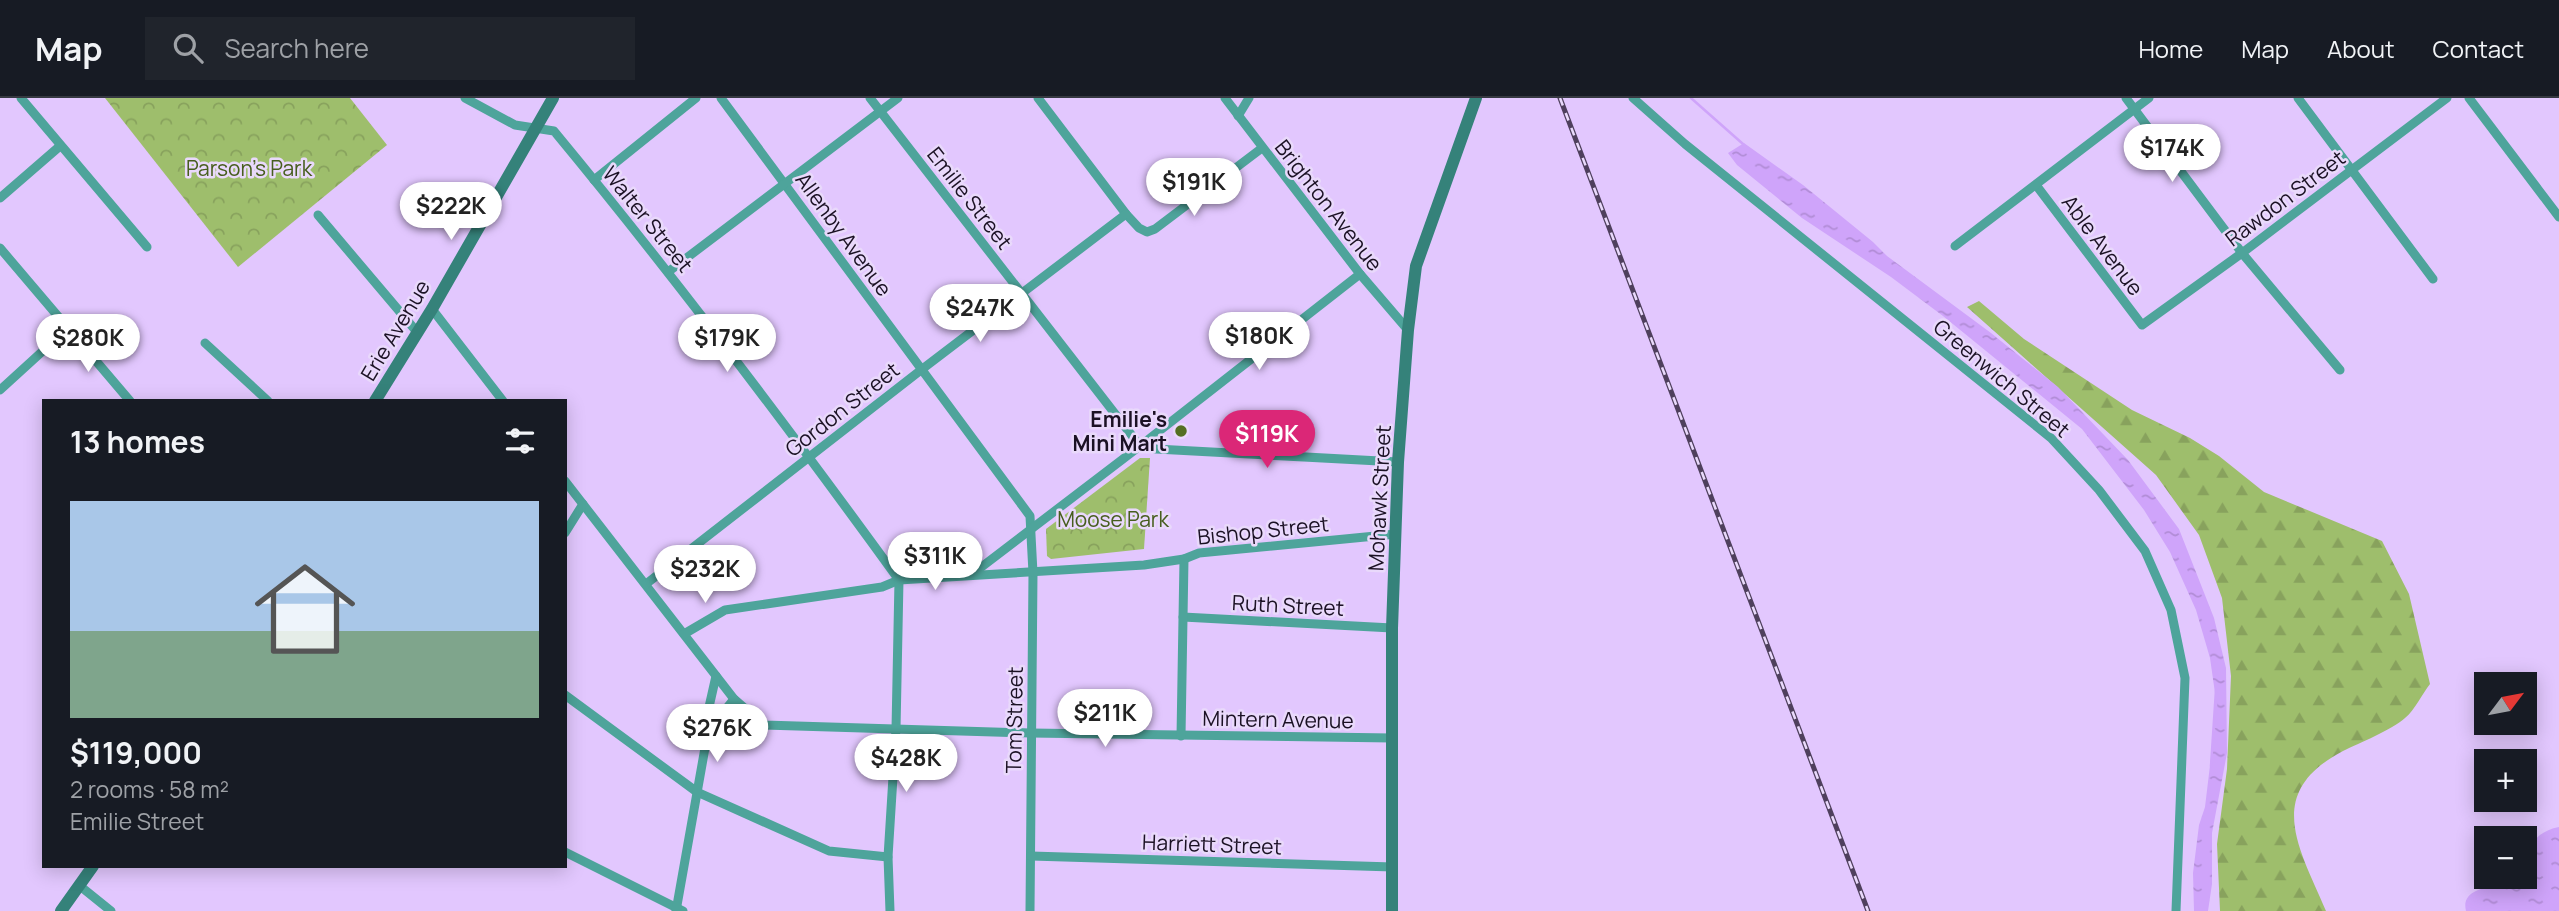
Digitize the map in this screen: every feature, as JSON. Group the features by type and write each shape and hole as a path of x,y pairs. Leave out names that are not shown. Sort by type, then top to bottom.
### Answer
{"street":[{"path":"22,98 147,247"},
{"name":"Walter Street","path":"465,98 514,125 554,131 668,272 810,457 899,580"},
{"name":"Erie Avenue","path":"376,399 432,309 553,98"},
{"path":"594,180 696,98"},
{"name":"Allenby Avenue","path":"721,98 1030,516 1032,530"},
{"name":"Emilie Street","path":"870,98 1140,446"},
{"path":"668,272 898,98"},
{"path":"1038,98 1126,214 1143,230 1155,229 1262,148"},
{"name":"Brighton Avenue","path":"1225,98 1360,274 1408,330"},
{"path":"1238,116 1249,98"},
{"name":"Mohawk Street","path":"1392,911 1392,628 1398,462 1408,330 1416,266 1476,98"},
{"name":"Greenwich Street","path":"1633,98 1685,144 2051,438 2099,490 2145,551 2171,610 2185,678 2176,911"},
{"path":"2126,98 2242,253 2340,370"},
{"path":"1955,246 2149,98"},
{"path":"2298,98 2433,279"},
{"name":"Rawdon Street","path":"2142,325 2447,98"},
{"path":"2469,98 2559,217"},
{"path":"0,198 60,146"},
{"name":"Able Avenue","path":"2036,186 2142,325"},
{"name":"Gordon Street","path":"646,584 920,370 1126,214"},
{"path":"318,215 417,332"},
{"path":"0,248 128,399"},
{"path":"970,576 1360,274"},
{"path":"432,309 501,399"},
{"path":"0,390 68,328"},
{"path":"205,343 266,399"},
{"path":"1140,446 1398,462"},
{"name":"Mintern Avenue","path":"567,484 734,699 764,724 1030,733 1392,738"},
{"path":"567,530 583,504"},
{"name":"Tom Street","path":"1030,911 1032,530"},
{"name":"Bishop Street","path":"684,634 725,610 882,587 899,580 1144,565 1184,559 1199,553 1396,534"},
{"path":"1181,736 1184,559"},
{"path":"890,911 888,856 896,729 899,580"},
{"name":"Ruth Street","path":"1183,617 1392,628"},
{"path":"567,853 678,910 716,676"},
{"path":"567,696 697,792 829,851 888,856"},
{"path":"708,731 734,699"},
{"name":"Harriett Street","path":"1031,856 1392,867"},
{"path":"61,911 92,868"},
{"path":"80,886 111,911"}],"green space":[{"name":"Parson's Park","path":"105,98 350,98 387,145 238,267"},
{"path":"1979,301 2024,339 2132,410 2190,438 2219,456 2264,492 2382,541 2409,594 2430,684 2412,711 2399,723 2343,751 2318,767 2303,785 2295,803 2294,823 2306,865 2326,911 2220,911 2217,844 2227,769 2231,676 2222,598 2199,535 2156,475 1967,307"},
{"name":"Moose Park","path":"1140,458 1150,458 1144,549 1051,559 1047,556 1046,529"}],"water":[{"path":"1744,143 1803,185 1887,256 1991,333 2058,387 2128,460 2179,529 2214,618 2226,668 2227,753 2212,833 2212,884 2208,911 2194,911 2193,873 2199,825 2205,807 2217,707 2210,658 2196,610 2170,552 2144,510 2082,429 1943,316 1891,277 1802,218 1737,165 1728,153"},
{"path":"2559,827 2559,911 2466,911 2465,904 2470,895 2483,889 2537,889 2537,837"}],"waterway":[{"path":"1691,98 1743,144"},
{"path":"2211,766 2216,690 2216,727"}],"railway":[{"path":"1560,98 1868,911"}],"place":[{"name":"Emilie's Mini Mart","path":"1181,431"}]}
